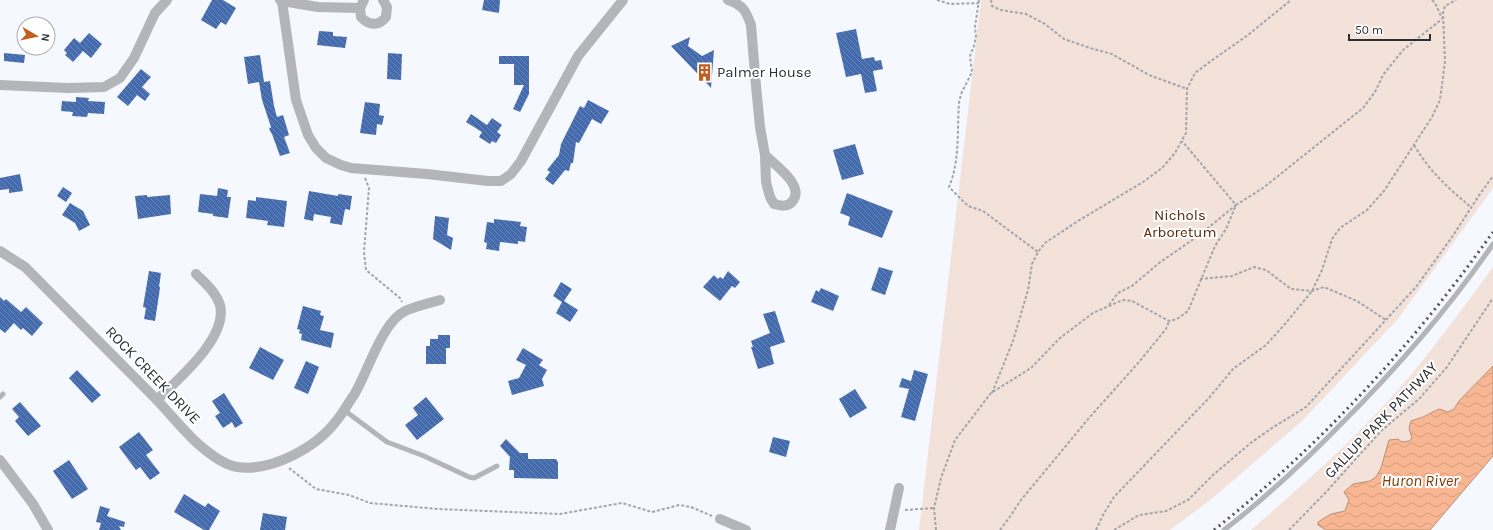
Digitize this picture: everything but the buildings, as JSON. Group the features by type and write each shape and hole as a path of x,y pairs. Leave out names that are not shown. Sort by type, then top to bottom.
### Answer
{"street":[{"path":"0,85 68,88 104,87 120,78 134,58 155,13 167,0"},
{"path":"384,0 388,12 383,21 378,23 369,23 364,21 361,17 362,4 318,7 281,1 296,100 308,135 316,148 326,158 341,165 362,169 488,181 501,181 511,174 522,161 578,56 623,0"},
{"path":"728,0 736,3 746,12 751,25 760,127 765,154 766,182 770,197 774,204 782,206 789,205 795,198 796,190 793,182 765,154"},
{"name":"ROCK CREEK DRIVE","path":"0,251 25,267 157,400 196,442 217,458 237,467 261,467 281,460 317,441 337,421 356,390 380,340 392,322 405,311"},
{"path":"157,400 206,350 214,336 219,322 220,306 214,293 196,274"},
{"path":"405,311 440,300"},
{"path":"0,460 32,504 48,530"},
{"path":"890,530 899,488"},
{"path":"720,519 746,530"}],"lane":[{"path":"1224,530 1250,510 1312,454 1390,374 1439,317 1493,244"},
{"path":"344,410 387,442 424,456 469,477 474,478 497,466"}],"path":[{"path":"937,0 950,4 979,1 975,27 976,36 970,56 972,72 961,94 959,103 956,161 949,187 968,206 984,211 1038,252"},
{"path":"991,0 992,6 1001,10 1026,14 1045,24 1064,39 1112,54 1149,75 1187,89"},
{"path":"936,530 934,508 941,478 955,440 991,393 1013,341 1028,290 1032,264 1038,252 1046,243 1078,221 1143,182 1157,171 1175,153 1186,133 1187,89 1195,73 1248,36 1291,0"},
{"path":"1432,0 1435,3 1442,19"},
{"path":"1096,530 1114,497 1208,399 1233,369 1266,345 1312,291 1322,270 1332,239 1340,228 1367,210 1380,196 1432,117 1440,100 1445,62 1442,19 1445,6 1456,0"},
{"path":"1109,306 1118,293 1132,286 1158,263 1198,236 1236,205 1263,188 1364,108 1375,92 1383,75 1403,50 1442,19"},
{"path":"1182,140 1236,205"},
{"path":"1414,145 1426,165 1445,185 1472,208"},
{"path":"362,169 369,188 364,252 366,270 400,298 405,311"},
{"path":"1114,530 1139,515 1166,511 1188,500 1213,475 1252,442 1306,407 1416,287 1493,176"},
{"path":"991,393 1031,368 1060,338 1093,313 1123,300 1132,301 1169,321 1177,319 1188,311 1200,279 1215,246 1226,229 1236,205"},
{"path":"1200,279 1232,276 1254,267 1266,270 1291,289 1312,291 1324,287 1357,301 1386,320"},
{"name":"GALLUP PARK PATHWAY","path":"1289,530 1328,490 1381,431 1419,399 1447,367 1493,298"},
{"path":"1000,530 1021,500 1089,418 1166,330 1169,321"},
{"path":"281,460 296,474 316,489 350,495 370,503 438,509 560,514 622,503 652,512 679,505 691,507 720,519"},
{"path":"893,511 934,508"}],"green space":[{"name":"Nichols Arboretum","path":"981,0 1493,0 1493,188 1397,320 1301,422 1209,501 1170,530 919,530"},
{"path":"1493,267 1493,366 1459,401 1454,409 1448,412 1439,409 1418,419 1409,428 1412,438 1407,441 1401,442 1389,440 1381,468 1376,477 1371,481 1353,484 1344,493 1349,500 1345,511 1331,514 1318,525 1326,530 1251,530 1334,456 1392,397 1463,309"}],"water":[{"name":"Huron River","path":"1493,366 1493,456 1430,530 1326,530 1318,525 1318,522 1331,514 1345,511 1349,500 1344,492 1353,484 1370,481 1376,477 1381,468 1389,440 1398,439 1402,442 1409,441 1412,438 1409,428 1411,421 1439,409 1448,412 1454,409 1459,401"}],"railway":[{"path":"1214,530 1292,463 1329,428 1364,391 1431,314 1493,232"}],"place":[{"name":"Palmer House","path":"704,72"}]}
